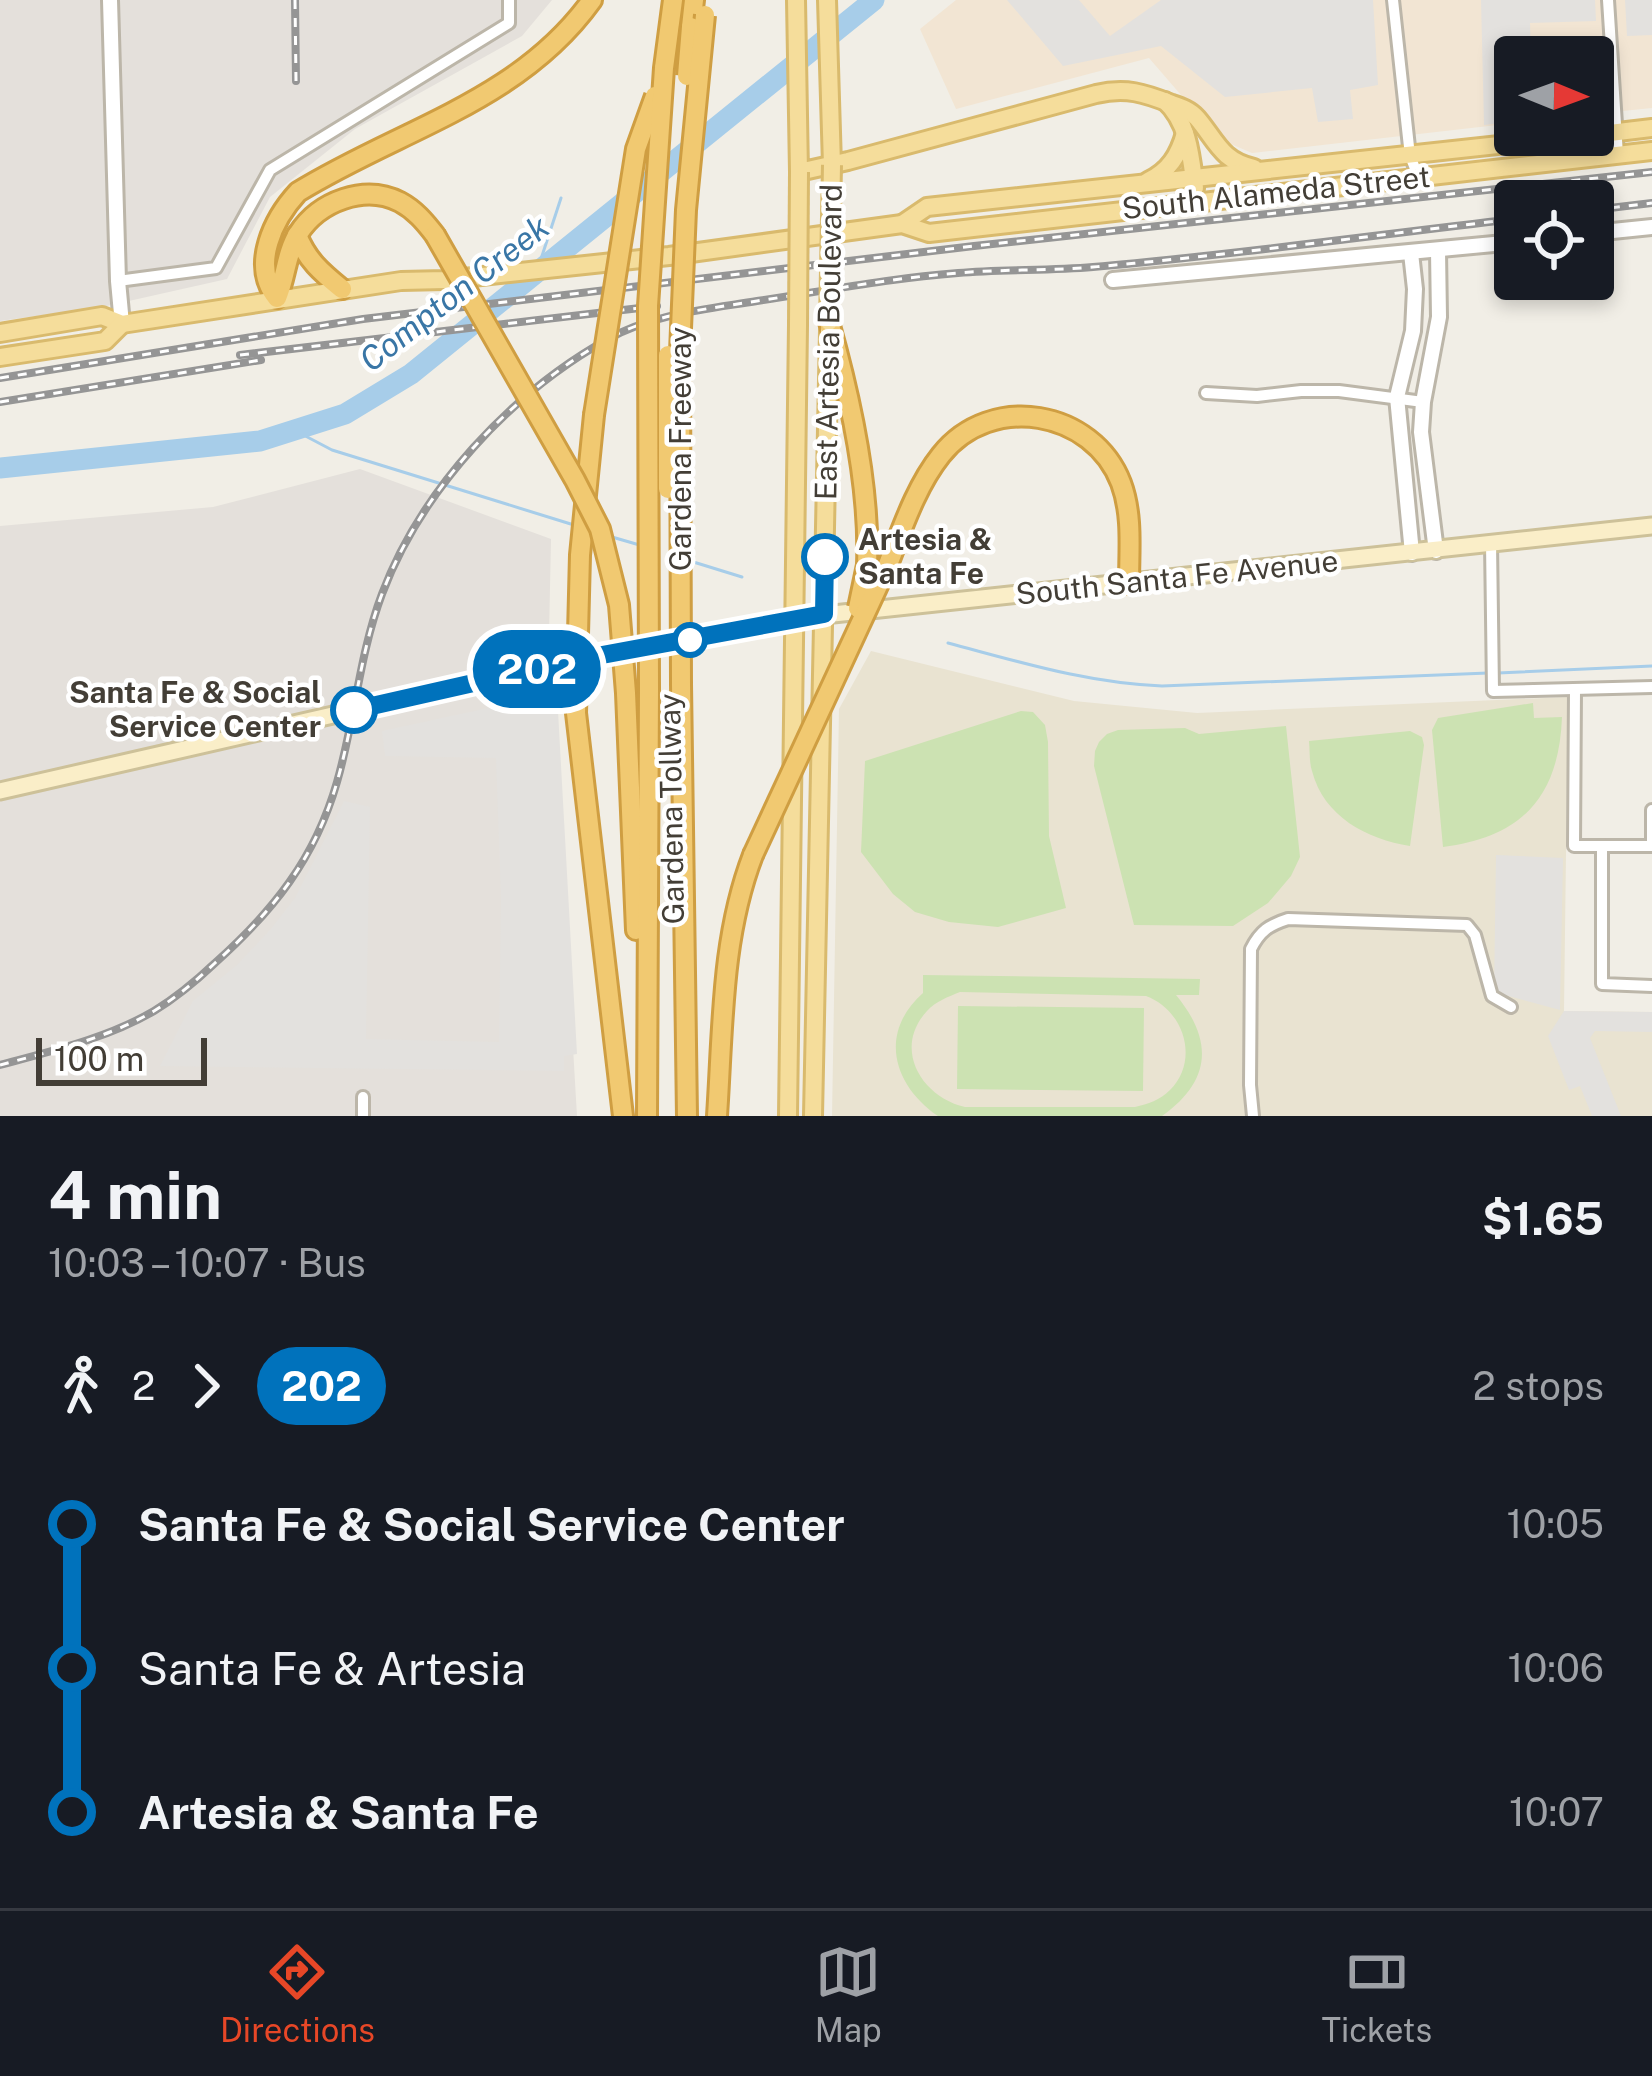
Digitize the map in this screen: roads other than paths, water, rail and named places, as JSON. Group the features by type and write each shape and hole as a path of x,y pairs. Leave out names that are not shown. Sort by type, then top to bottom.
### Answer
{"highway":[{"path":"277,298 270,290 266,251 278,219 298,192 500,87 535,63 592,0"},
{"name":"Gardena Freeway","path":"647,1112 648,306 673,0"},
{"name":"Gardena Freeway","path":"687,1116 675,685 682,284 699,10"},
{"path":"623,1116 580,764 575,660 594,415 636,149 664,68"},
{"path":"277,298 297,235 311,218 326,206 362,194 397,200 422,218 435,235 600,530 619,605 647,1112"},
{"path":"297,235 314,266 342,289"},
{"path":"829,322 868,509 867,565 845,652"},
{"path":"717,1116 728,950 739,895 845,652 942,454 956,441 1004,417 1040,416 1087,437 1116,472 1127,507 1129,584"},
{"name":"Gardena Tollway","path":"675,685 675,1116"}],"main road":[{"name":"East Artesia Boulevard","path":"788,1116 796,618 796,0"},
{"name":"East Artesia Boulevard","path":"813,1116 829,322 839,163 827,0"},
{"path":"799,172 1111,91 1140,91 1186,109 1227,156 1267,171"},
{"path":"1164,101 1185,133 1197,202"},
{"name":"South Alameda Street","path":"1614,132 1652,128"},
{"path":"1142,184 1172,164 1185,133"},
{"name":"South Alameda Street","path":"0,333 102,316 122,324 413,279 445,280 669,256 902,224 927,208 1494,146"},
{"name":"South Alameda Street","path":"902,224 929,233 1652,151"},
{"name":"South Alameda Street","path":"0,357 105,341 122,324"},
{"name":"South Santa Fe Avenue","path":"0,790 575,660 796,618 1652,526"},
{"path":"789,1084 813,1083"}],"street":[{"path":"110,0 122,324"},
{"path":"118,281 216,268 270,170 509,22 509,0"},
{"path":"1393,0 1410,155 1419,178"},
{"path":"1608,0 1618,155"},
{"path":"1614,231 1652,227"},
{"path":"1113,280 1494,244"},
{"path":"1436,550 1421,432 1439,317 1438,250"},
{"path":"1411,253 1413,331 1397,398 1412,553"},
{"path":"1206,393 1257,396 1340,391 1424,402"},
{"path":"1491,544 1495,692 1652,687"},
{"path":"1576,690 1574,846 1652,847 1652,810"},
{"path":"1602,846 1602,984 1652,986"},
{"path":"1253,1116 1251,950 1259,933 1271,924 1288,919 1467,925 1475,935 1492,996 1511,1007"},
{"path":"363,1097 363,1116"}],"waterway":[{"name":"Compton Creek","path":"0,468 260,441 345,414 411,374 874,0"},
{"path":"539,265 561,198"},
{"path":"294,430 332,450 574,525"},
{"path":"612,537 643,546"},
{"path":"687,560 742,577"},
{"path":"948,643 1080,676 1162,686 1488,673"},
{"path":"1498,673 1652,666"}],"railway":[{"path":"295,0 296,81"},
{"path":"0,378 363,319 1652,172"},
{"path":"1614,208 1652,203"},
{"path":"0,1065 99,1036 154,1011 208,970 273,903 304,859 328,810 374,617 420,518 504,416 572,361 608,339 681,314 908,278 1146,262 1494,222"},
{"path":"240,355 657,306"},
{"path":"0,402 261,360"}],"place":[{"name":"Artesia & Santa Fe","path":"825,557"},
{"name":"Santa Fe & Social Service Center","path":"354,710"}]}
